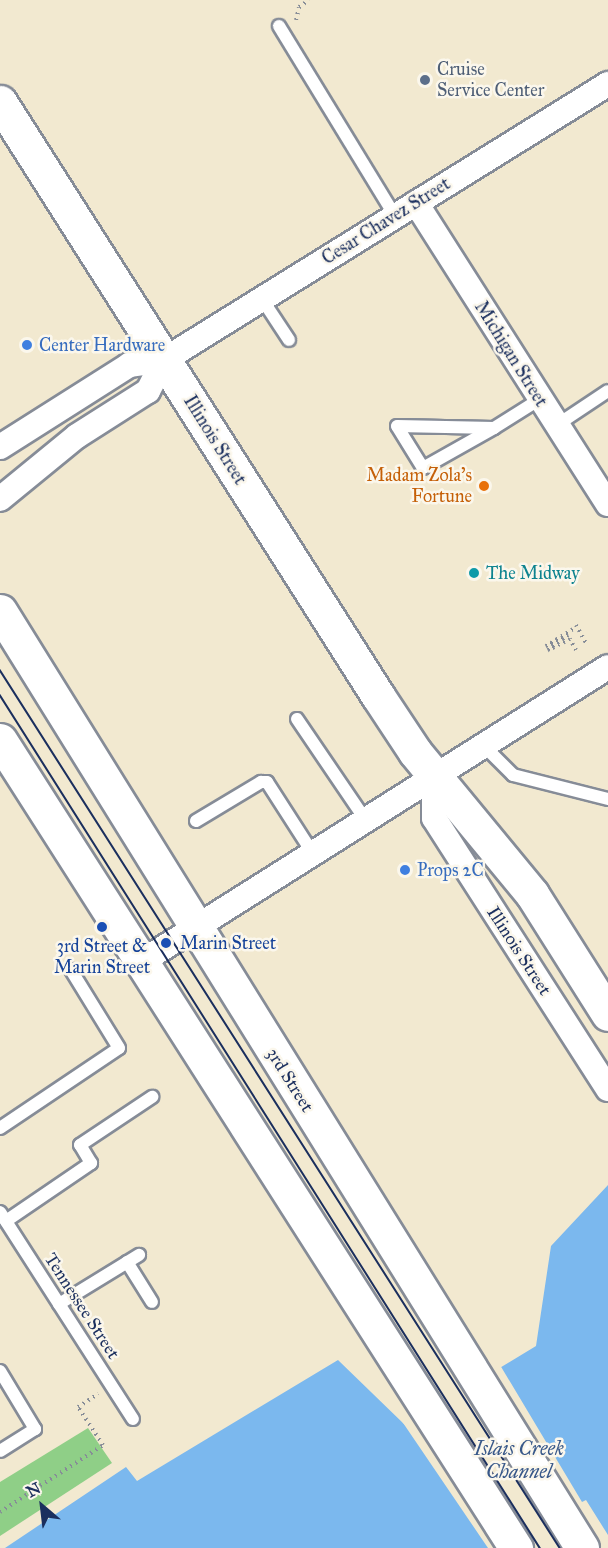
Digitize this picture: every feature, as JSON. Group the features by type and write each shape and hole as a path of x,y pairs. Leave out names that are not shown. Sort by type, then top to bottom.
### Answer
{"main road":[{"name":"Illinois Street","path":"0,102 378,696 434,775 532,894 608,1014"},
{"name":"3rd Street","path":"0,611 468,1370 582,1548"},
{"path":"0,740 423,1399 516,1548"}],"street":[{"name":"Cesar Chavez Street","path":"0,447 129,365 164,360 608,84"},
{"name":"Michigan Street","path":"416,203 608,504"},
{"path":"0,499 77,436 148,391 164,360"},
{"path":"141,962 608,667"},
{"name":"Illinois Street","path":"434,775 434,818 608,1089"}],"lane":[{"path":"279,26 395,216"},
{"path":"262,299 288,340"},
{"path":"556,424 608,391"},
{"path":"494,428 397,426 423,468 494,428 540,399"},
{"path":"297,719 365,819"},
{"path":"483,744 513,775 608,800"},
{"path":"196,821 261,782 267,782 312,852"},
{"path":"0,1128 119,1048 71,970"},
{"path":"3,1216 91,1163 80,1145 152,1097"},
{"name":"Tennessee Street","path":"3,1216 133,1419"},
{"path":"59,1305 139,1255"},
{"path":"127,1262 152,1302"},
{"path":"0,1371 35,1429 0,1451"}],"path":[{"path":"576,650 570,639 548,650 568,635 546,646 576,626 586,643"},
{"path":"0,1512 104,1445 78,1407 112,1386"}],"green space":[{"path":"88,1428 112,1463 0,1536 0,1482"}],"water":[{"name":"Islais Creek Channel","path":"608,1185 608,1548 5,1548 126,1467 137,1481 338,1360 405,1425 536,1346 551,1246"}],"pier":[{"path":"500,1365 582,1502 586,1500 608,1535 608,1548 488,1548 397,1414 406,1421"}],"tram line":[{"path":"0,670 560,1548"},
{"path":"0,695 540,1548"}],"place":[{"name":"Cruise Service Center","path":"425,80"},
{"name":"Center Hardware","path":"27,345"},
{"name":"Madam Zola's Fortune","path":"484,486"},
{"name":"The Midway","path":"474,573"},
{"name":"Props 2C","path":"405,870"},
{"name":"3rd Street & Marin Street","path":"102,927"},
{"name":"Marin Street","path":"166,943"}]}
